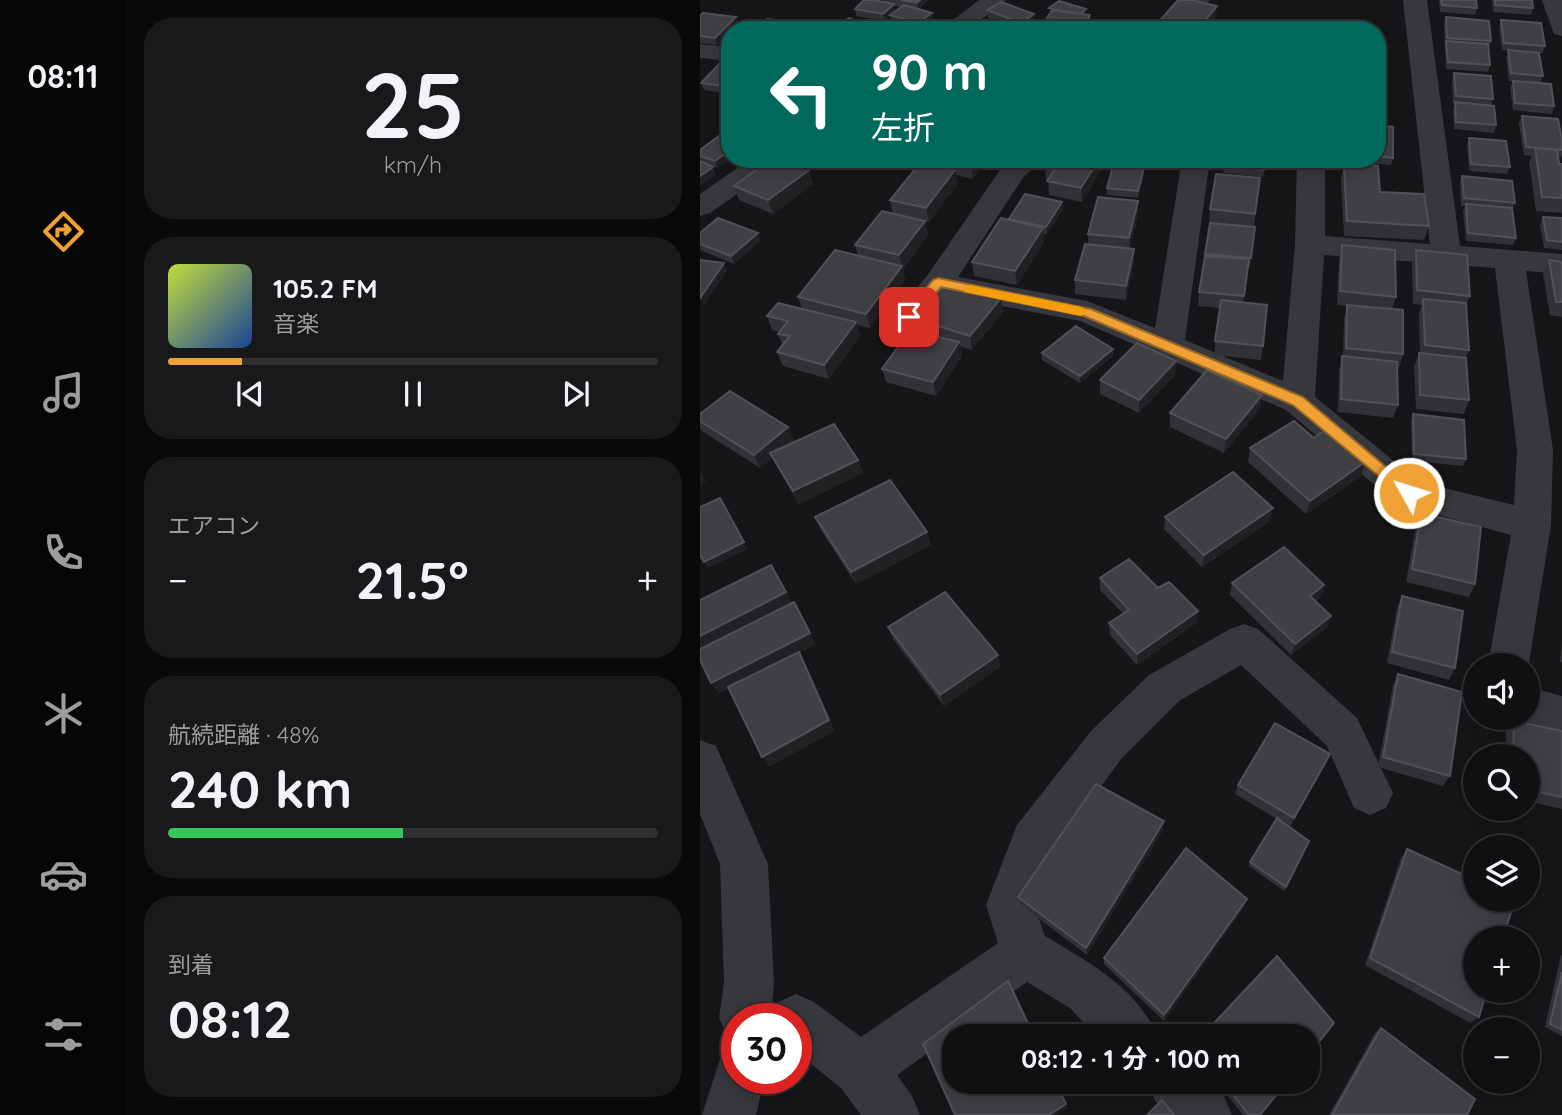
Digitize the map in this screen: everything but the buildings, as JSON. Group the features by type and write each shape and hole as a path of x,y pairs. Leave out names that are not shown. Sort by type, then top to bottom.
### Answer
{"street":[{"path":"965,21 994,0"},
{"path":"1415,0 1446,254"},
{"path":"1554,0 1562,29"},
{"path":"700,51 721,53"},
{"path":"700,207 755,168"},
{"path":"894,334 938,283 1017,168"},
{"path":"1168,346 1195,168"},
{"path":"1298,401 1310,244 1311,168"},
{"path":"1310,244 1562,264"},
{"path":"1509,259 1535,450 1532,525 1510,653"},
{"path":"938,283 1087,312 1298,401 1409,493 1532,525"},
{"path":"1120,1024 1088,990 1027,953 1010,905 1033,841 1106,745 1164,688 1244,642 1342,732 1370,793"},
{"path":"1540,710 1562,716"},
{"path":"700,761 744,864 747,1001"},
{"path":"860,1069 1027,953"},
{"path":"812,1032 860,1069 893,1115"},
{"path":"729,1115 735,1094"},
{"path":"1185,1094 1205,1115"}],"slow traffic":[{"path":"970,289 1081,311"}],"route":[{"path":"909,317 938,283 1087,312 1298,401 1409,493"}]}
